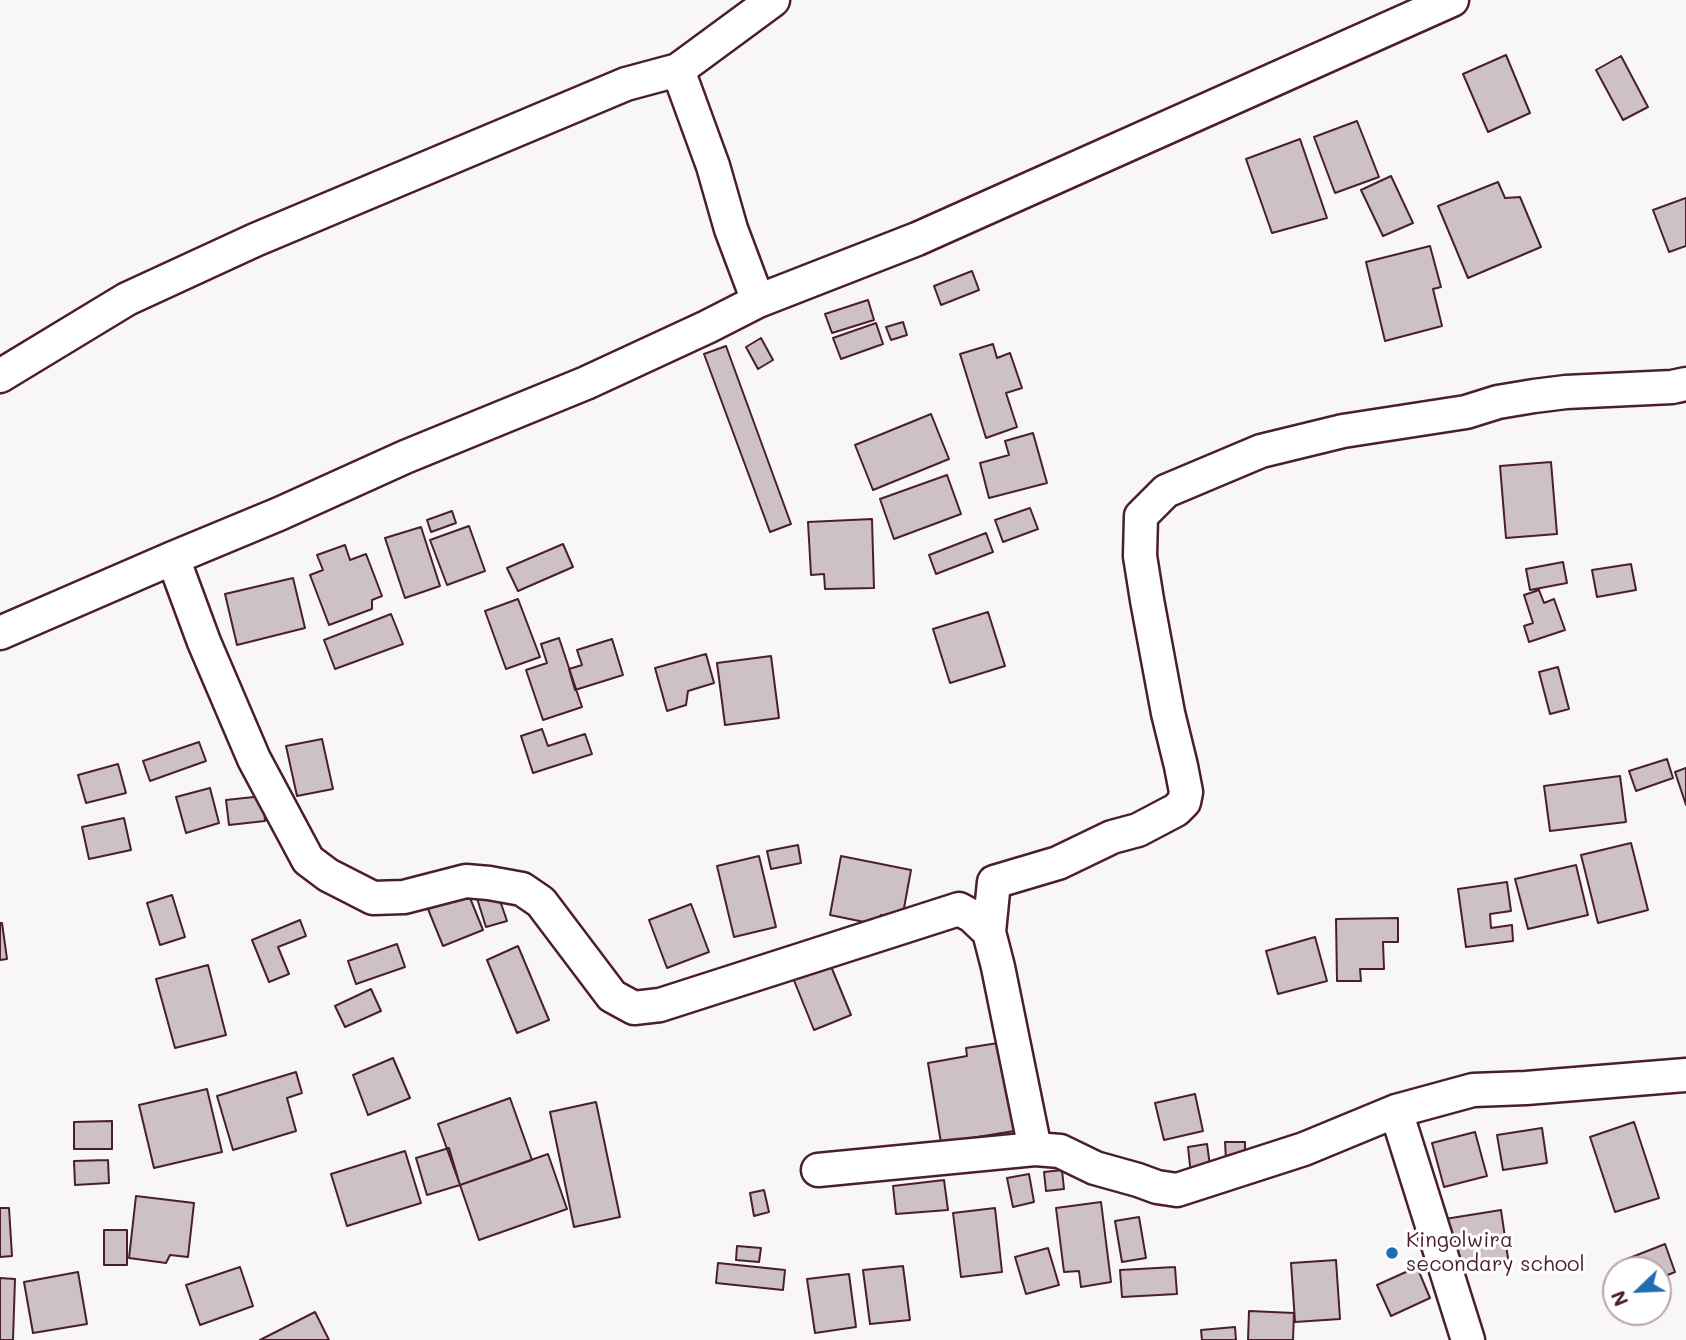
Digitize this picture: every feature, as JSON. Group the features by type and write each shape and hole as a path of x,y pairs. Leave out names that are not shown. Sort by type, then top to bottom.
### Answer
{"street":[{"path":"0,376 127,299 255,240 626,85 678,70 773,0"},
{"path":"0,633 405,457 586,383 758,301 917,239 1452,0"},
{"path":"678,70 758,301"},
{"path":"1035,1149 989,932 995,882 1058,863 1112,837 1138,830 1170,813 1184,802 1186,792 1168,713 1140,556 1141,516 1166,491 1261,451 1343,431 1466,412 1498,402 1534,396 1686,384"},
{"path":"173,558 204,642 254,759 308,860 328,875 373,898 404,897 466,881 522,888 541,902 612,996 634,1008 660,1005 959,909 972,916 989,932"},
{"path":"818,1170 1035,1149 1060,1151 1095,1168 1157,1187 1177,1190 1304,1149 1396,1111 1473,1090 1686,1075"},
{"path":"1396,1111 1468,1340"}],"building":[{"path":"1506,55 1530,113 1488,132 1463,74"},
{"path":"1621,56 1648,107 1623,120 1596,70"},
{"path":"1357,121 1379,177 1335,193 1314,137"},
{"path":"1300,139 1327,218 1272,233 1246,159"},
{"path":"1391,176 1413,223 1383,236 1361,190"},
{"path":"1498,182 1505,198 1520,197 1541,247 1468,278 1438,206"},
{"path":"1686,198 1686,246 1669,252 1653,210"},
{"path":"1430,246 1441,287 1433,289 1442,326 1385,341 1366,262"},
{"path":"972,271 979,290 941,305 934,286"},
{"path":"868,300 874,320 832,333 825,314"},
{"path":"903,322 907,335 891,340 886,327"},
{"path":"876,323 883,344 841,359 833,338"},
{"path":"761,338 773,360 758,369 746,347"},
{"path":"993,344 997,358 1010,353 1022,388 1006,393 1017,427 986,438 960,354"},
{"path":"726,346 791,524 770,532 704,354"},
{"path":"931,414 949,459 873,490 855,445"},
{"path":"1033,433 1047,483 989,498 980,463 1009,455 1005,441"},
{"path":"1551,462 1557,534 1506,538 1500,466"},
{"path":"947,475 961,514 894,539 880,499"},
{"path":"1030,508 1038,529 1003,542 995,520"},
{"path":"452,511 456,523 431,532 427,520"},
{"path":"872,519 874,588 825,589 824,574 811,575 808,522"},
{"path":"469,526 485,571 447,585 430,540"},
{"path":"421,527 440,586 405,598 385,538"},
{"path":"986,533 993,552 936,574 929,555"},
{"path":"563,544 573,567 518,591 507,568"},
{"path":"345,545 350,560 366,554 382,596 372,600 372,609 329,625 310,575 323,570 317,555"},
{"path":"1563,562 1567,583 1530,590 1526,569"},
{"path":"1631,564 1636,590 1597,597 1592,570"},
{"path":"293,578 305,628 237,645 225,594"},
{"path":"1539,590 1544,603 1554,599 1565,630 1529,642 1524,626 1533,623 1524,595"},
{"path":"518,599 540,657 506,669 485,611"},
{"path":"988,612 1005,666 950,683 933,629"},
{"path":"391,614 403,644 335,669 324,640"},
{"path":"559,638 582,707 543,720 526,670 547,663 541,644"},
{"path":"612,639 623,675 575,690 569,669 582,665 577,650"},
{"path":"706,654 714,683 688,691 686,705 667,711 655,668"},
{"path":"771,656 779,718 725,725 717,663"},
{"path":"1558,667 1569,709 1550,714 1539,672"},
{"path":"542,729 548,746 585,734 592,754 533,773 521,736"},
{"path":"322,739 333,789 297,796 286,746"},
{"path":"199,742 206,761 150,781 143,761"},
{"path":"1667,759 1673,778 1636,791 1629,771"},
{"path":"118,764 126,793 86,803 78,775"},
{"path":"1686,768 1686,805 1675,772"},
{"path":"1620,776 1626,822 1550,831 1544,786"},
{"path":"210,788 219,823 186,833 176,797"},
{"path":"263,796 265,821 229,825 226,800"},
{"path":"124,818 131,850 89,859 82,827"},
{"path":"1631,843 1648,910 1598,923 1581,855"},
{"path":"798,845 801,863 771,869 767,851"},
{"path":"759,856 776,927 734,937 717,866"},
{"path":"841,856 911,870 902,919 881,915 879,925 830,915"},
{"path":"1576,865 1588,915 1528,929 1515,879"},
{"path":"1507,882 1511,911 1490,914 1491,928 1512,925 1513,941 1466,947 1458,889"},
{"path":"495,886 507,921 486,927 475,892"},
{"path":"468,893 483,930 443,946 428,909"},
{"path":"172,895 185,937 160,945 147,903"},
{"path":"691,904 709,952 667,968 649,920"},
{"path":"1398,918 1398,942 1383,942 1384,969 1360,969 1361,981 1337,981 1336,919"},
{"path":"300,920 306,936 278,947 289,974 269,982 252,940"},
{"path":"0,923 7,959 0,960"},
{"path":"1315,937 1327,981 1278,994 1266,951"},
{"path":"397,944 405,967 356,984 348,961"},
{"path":"518,946 549,1020 517,1033 487,960"},
{"path":"828,959 851,1015 814,1030 791,973"},
{"path":"208,965 226,1035 175,1048 156,979"},
{"path":"371,989 381,1011 345,1027 335,1006"},
{"path":"1011,1041 1011,1109 1014,1131 941,1143 928,1063 967,1056 966,1048"},
{"path":"393,1058 410,1098 368,1115 353,1075"},
{"path":"296,1072 302,1093 287,1098 296,1131 233,1150 217,1096"},
{"path":"207,1089 222,1152 154,1168 139,1105"},
{"path":"1195,1094 1203,1131 1164,1140 1155,1103"},
{"path":"510,1098 532,1160 460,1185 438,1124"},
{"path":"596,1102 620,1217 574,1227 550,1112"},
{"path":"112,1121 112,1149 74,1149 74,1122"},
{"path":"1634,1122 1659,1198 1615,1212 1590,1137"},
{"path":"1542,1128 1547,1163 1503,1170 1497,1135"},
{"path":"1475,1132 1487,1176 1444,1187 1432,1143"},
{"path":"1225,1142 1245,1142 1245,1160 1226,1160"},
{"path":"1207,1144 1211,1173 1191,1175 1188,1147"},
{"path":"449,1148 460,1185 427,1195 416,1158"},
{"path":"405,1151 421,1203 347,1226 331,1174"},
{"path":"548,1154 567,1209 479,1240 460,1185"},
{"path":"108,1160 109,1183 75,1185 74,1161"},
{"path":"1062,1170 1064,1189 1046,1191 1044,1172"},
{"path":"1029,1174 1034,1202 1013,1207 1007,1178"},
{"path":"944,1180 948,1210 896,1214 893,1186"},
{"path":"764,1190 769,1212 754,1216 750,1193"},
{"path":"136,1196 194,1203 188,1257 170,1255 166,1263 129,1258"},
{"path":"1101,1202 1111,1282 1081,1287 1079,1271 1064,1272 1056,1208"},
{"path":"0,1208 9,1208 12,1256 0,1257"},
{"path":"995,1208 1002,1272 961,1277 953,1213"},
{"path":"1501,1210 1509,1265 1453,1273 1445,1219"},
{"path":"1139,1217 1146,1258 1122,1262 1115,1221"},
{"path":"104,1230 127,1230 127,1265 104,1265"},
{"path":"1665,1244 1669,1256 1635,1256"},
{"path":"737,1246 761,1248 759,1262 736,1260"},
{"path":"1048,1248 1059,1285 1026,1294 1015,1257"},
{"path":"1336,1260 1340,1319 1295,1322 1291,1263"},
{"path":"718,1263 785,1270 783,1290 716,1283"},
{"path":"903,1266 910,1320 870,1324 863,1270"},
{"path":"240,1267 253,1306 200,1325 186,1285"},
{"path":"1175,1267 1177,1294 1122,1297 1120,1270"},
{"path":"1417,1267 1430,1298 1391,1316 1377,1285"},
{"path":"78,1272 87,1324 33,1333 24,1282"},
{"path":"849,1274 856,1327 815,1333 807,1279"},
{"path":"0,1278 15,1279 13,1340 0,1340"},
{"path":"1249,1311 1294,1313 1293,1340 1248,1340"},
{"path":"315,1312 329,1340 260,1340"},
{"path":"1235,1327 1236,1340 1202,1340 1201,1330"}],"place":[{"name":"Kingolwira secondary school","path":"1392,1253"}]}
